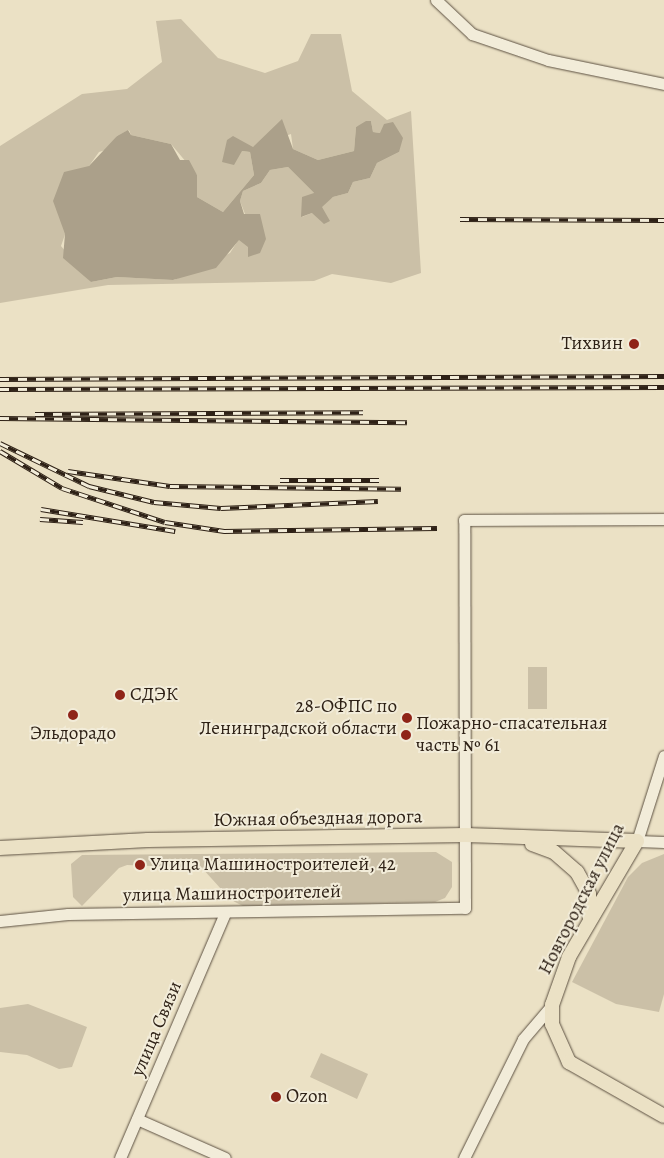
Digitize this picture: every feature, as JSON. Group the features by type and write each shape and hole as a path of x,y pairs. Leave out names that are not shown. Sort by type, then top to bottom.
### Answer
{"main road":[{"name":"Южная объездная дорога","path":"0,848 102,841 465,835 522,840 637,841"},
{"path":"522,840 554,852 577,872 589,894 590,919"},
{"name":"Новгородская улица","path":"552,1005 590,919 637,841"},
{"path":"552,1005 556,1041 569,1062 664,1116"}],"street":[{"path":"436,0 472,34 548,60 664,84"},
{"path":"465,835 464,520 664,519"},
{"name":"Новгородская улица","path":"637,841 664,756"},
{"name":"улица Машиностроителей","path":"0,921 68,914 464,908 465,835"},
{"path":"637,841 664,842"},
{"name":"улица Связи","path":"120,1158 226,913"},
{"name":"Новгородская улица","path":"464,1158 523,1039 552,1005"},
{"path":"137,1119 225,1158"}],"shaded area":[{"path":"181,19 218,58 265,73 298,61 311,34 341,34 352,91 387,120 411,111 421,273 391,283 332,274 314,281 108,285 0,303 0,146 82,94 127,89 162,62 156,21","holes":["371,121 373,132 380,133 399,152 377,163 370,178 353,182 348,193 333,197 312,213 302,217 315,194 288,167 270,170 261,183 243,191 240,201 260,253 239,239 230,253 174,280 117,277 91,282 61,246 89,166 99,152 109,149 117,136 129,130 131,135 171,144 197,175 197,197 223,212 254,175 250,152 242,151 291,134 293,149 318,160 354,151 356,127"]},
{"path":"282,119 293,149 318,160 354,151 356,127 366,121 371,121 373,132 380,133 384,124 393,122 403,138 399,152 377,163 370,178 353,182 348,193 333,197 322,207 330,221 324,224 312,213 301,217 302,197 314,193 288,167 270,170 261,183 243,191 240,201 244,214 260,214 266,239 260,253 248,257 248,247 239,240 216,268 173,280 117,277 91,282 63,258 65,234 53,201 64,172 89,166 117,136 128,130 131,135 171,144 180,160 189,160 197,175 197,197 223,212 254,175 250,152 242,151 234,165 222,162 227,140 233,136 253,147"},
{"path":"528,667 547,667 547,709 528,709"},
{"path":"436,852 452,862 452,887 445,898 435,902 243,906 231,900 202,868 127,865 119,868 82,906 73,897 71,864 82,855"},
{"path":"664,854 664,994 659,1012 616,1004 572,982 628,877 642,863"},
{"path":"28,1004 87,1027 72,1067 59,1069 27,1055 0,1052 0,1008"},
{"path":"321,1053 368,1074 357,1099 310,1077"}],"railway":[{"path":"460,219 664,220"},
{"path":"0,379 664,376"},
{"path":"0,389 664,387"},
{"path":"35,414 363,412"},
{"path":"0,418 407,422"},
{"path":"0,443 89,486 154,502 221,508 378,501"},
{"path":"0,451 62,488 165,522 224,531 437,528"},
{"path":"68,471 170,486 401,489"},
{"path":"280,480 379,480"},
{"path":"41,509 175,531"},
{"path":"40,519 83,522"}],"place":[{"name":"Тихвин","path":"634,344"},
{"name":"СДЭК","path":"120,695"},
{"name":"Эльдорадо","path":"73,715"},
{"name":"28-ОФПС по Ленинградской области","path":"407,718"},
{"name":"Пожарно-спасательная часть № 61","path":"406,735"},
{"name":"Улица Машиностроителей, 42","path":"140,865"},
{"name":"Ozon","path":"276,1097"}]}
